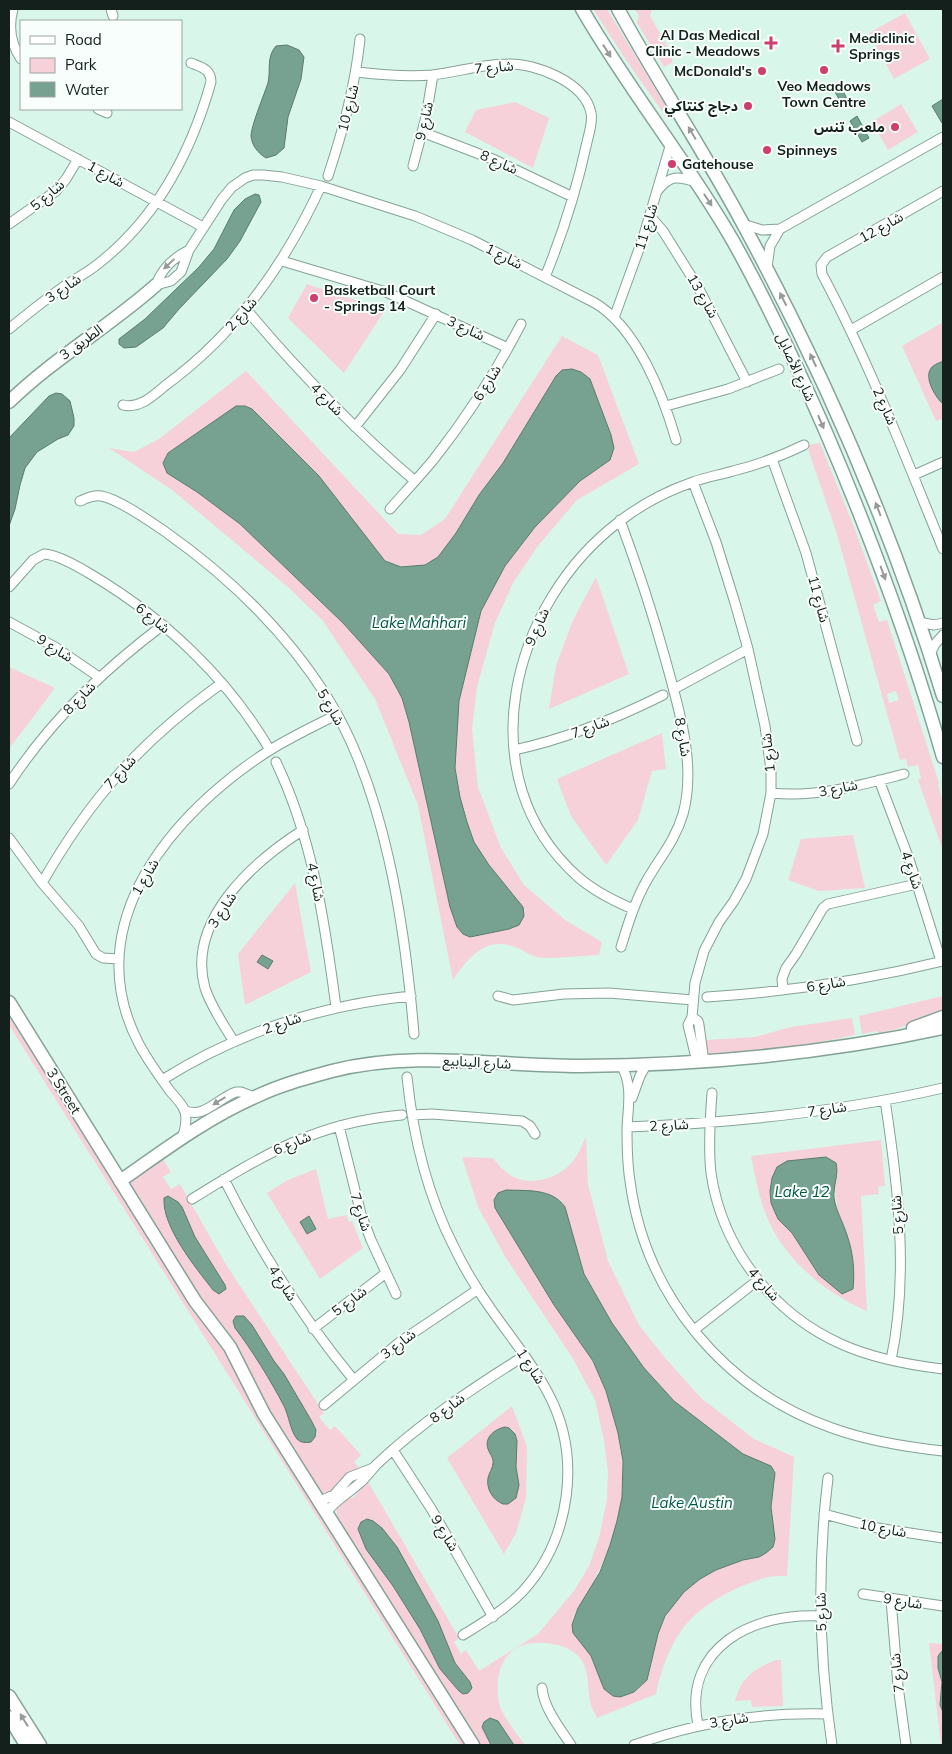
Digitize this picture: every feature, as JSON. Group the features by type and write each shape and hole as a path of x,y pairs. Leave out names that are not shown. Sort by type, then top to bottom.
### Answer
{"street":[{"path":"13,9 10,23 11,35 14,47 20,58"},
{"name":"شارع الأصايل","path":"582,9 621,71 717,214 764,298 810,396 855,500 906,638 943,757"},
{"name":"شارع الأصايل","path":"618,9 710,164 767,267 810,352 884,524 943,696"},
{"path":"626,23 627,9"},
{"name":"شارع 10","path":"328,176 346,120 357,72 360,40"},
{"path":"157,202 185,154 199,122 211,82 207,70 191,63"},
{"name":"شارع 7","path":"357,72 399,76 433,75 495,64 520,64 546,70 569,84 587,102 592,113 583,163 545,277"},
{"name":"شارع 9","path":"413,166 433,75"},
{"path":"100,110 107,113"},
{"name":"شارع 1","path":"9,122 204,227 227,192 238,182 253,175 272,175 321,186 386,206 472,240 602,307 614,318 641,355 666,406 676,440"},
{"name":"شارع 8","path":"422,132 495,160 573,197"},
{"path":"743,224 762,230 780,229 943,137"},
{"name":"شارع 11","path":"614,318 650,216 671,143"},
{"name":"شارع 5","path":"9,224 60,187 78,158"},
{"name":"شارع 11","path":"656,193 667,181 673,178 679,177 696,182"},
{"name":"شارع 2","path":"123,405 130,406 141,403 172,381 210,348 246,309 282,261 299,232 321,186"},
{"name":"شارع 12","path":"821,265 827,257 943,191"},
{"name":"شارع 3","path":"9,330 40,304 106,257 128,237 157,202"},
{"name":"شارع 13","path":"650,216 663,231 698,287 747,382"},
{"path":"189,250 204,227"},
{"path":"767,267 770,246 780,229"},
{"name":"3 الطريق","path":"9,402 50,365 161,284 177,277 189,250"},
{"name":"3 الطريق","path":"161,284 162,271 166,266 189,250"},
{"name":"شارع 3","path":"282,261 386,292 508,348"},
{"name":"شارع 2","path":"821,265 822,274 851,330 893,423 943,549"},
{"path":"851,330 943,277"},
{"name":"شارع 4","path":"246,309 299,370 355,427 414,481"},
{"path":"355,427 400,370 436,314"},
{"name":"شارع 6","path":"390,509 432,461 472,408 521,324"},
{"path":"666,406 708,395 779,370"},
{"name":"شارع 9","path":"633,909 614,900 579,878 554,851 538,828 526,802 514,750 513,715 519,672 534,630 549,601 571,568 596,541 620,520 656,498 694,482 772,459 804,445"},
{"name":"شارع 11","path":"772,459 785,490 806,553 857,741"},
{"path":"914,475 943,462"},
{"name":"شارع 1","path":"694,482 721,559 748,649 769,748 771,770 770,793 764,834 757,854 734,901 719,922 704,951 699,967 692,1017 696,1019 699,1025 701,1062"},
{"name":"شارع 5","path":"80,501 96,496 112,499 156,526 200,558 242,595 282,638 317,682 360,763 378,823 397,907 411,996 414,1034"},
{"name":"شارع 8","path":"620,520 644,588 674,689 686,750 688,789 683,813 675,836 647,880 633,909 621,947"},
{"name":"شارع 6","path":"9,588 34,560 44,554 49,554 86,571 115,589 163,625 194,653 247,714 270,750"},
{"name":"شارع 9","path":"9,622 55,647 99,677"},
{"path":"919,622 941,624 943,635 935,644 930,654"},
{"name":"شارع 8","path":"9,784 48,731 99,677 131,649 163,625"},
{"path":"674,689 748,649"},
{"name":"شارع 7","path":"42,883 78,824 121,769 169,723 222,683"},
{"name":"شارع 7","path":"514,750 583,730 628,712 662,695"},
{"name":"شارع 1","path":"184,1110 142,1049 130,1023 120,984 119,959 123,928 129,907 136,889 156,857 184,822 213,793 270,750 302,731 336,715"},
{"name":"شارع 4","path":"276,762 294,801 310,853 322,913 336,1007"},
{"name":"شارع 3","path":"770,793 813,793 904,774"},
{"name":"شارع 4","path":"879,780 917,884 942,961"},
{"name":"شارع 3","path":"234,1042 213,1007 205,988 202,970 202,951 207,933 222,904 250,872 269,855 303,830"},
{"path":"9,838 42,883 79,926 96,954 107,959 119,959"},
{"path":"783,990 782,979 786,968 828,904 917,884"},
{"name":"شارع 6","path":"707,997 783,990 864,978 942,961"},
{"path":"498,996 513,1000 572,994 619,993 693,1000"},
{"name":"شارع 2","path":"162,1080 179,1069 234,1042 284,1022 336,1007 373,1000 411,996"},
{"name":"3 Street","path":"9,1002 196,1301 230,1347 264,1414 473,1745"},
{"name":"شارع الينابيع","path":"863,1042 906,1031 943,1017"},
{"name":"شارع الينابيع","path":"120,1181 182,1139 254,1097 280,1086 334,1070 390,1061 446,1059 534,1065 621,1066 701,1062 775,1055 894,1038 943,1028"},
{"path":"628,1111 636,1083 646,1065"},
{"path":"621,1066 628,1084 627,1156 639,1228 662,1282 682,1315 711,1351 730,1369 772,1400 796,1413 852,1435 943,1451"},
{"name":"شارع 1","path":"407,1077 407,1115 432,1195 454,1247 477,1290 524,1356 548,1394 560,1420 568,1462 566,1497 559,1530 546,1559 523,1591 493,1617 463,1635"},
{"name":"شارع 7","path":"710,1123 778,1116 885,1100 943,1088"},
{"path":"184,1110 192,1113 201,1112 236,1092 254,1097"},
{"name":"شارع 4","path":"712,1093 710,1160 714,1186 720,1210 735,1245 758,1280 780,1304 816,1332 856,1350 891,1360 943,1369"},
{"name":"شارع 5","path":"885,1100 896,1192 900,1274 898,1319 891,1360"},
{"path":"182,1139 186,1120 184,1110"},
{"path":"407,1115 432,1114 522,1121 530,1126 535,1134"},
{"name":"شارع 6","path":"192,1199 250,1163 284,1145 339,1126 375,1118 407,1115"},
{"name":"شارع 2","path":"627,1127 710,1123"},
{"name":"شارع 7","path":"339,1126 361,1214 396,1294"},
{"name":"شارع 4","path":"224,1179 267,1259 313,1329 352,1379"},
{"name":"شارع 5","path":"313,1329 386,1273"},
{"path":"694,1330 758,1280"},
{"name":"شارع 3","path":"324,1405 352,1379 426,1323 477,1290"},
{"name":"شارع 8","path":"320,1501 334,1495 350,1477 358,1479 461,1397 524,1356"},
{"name":"شارع 9","path":"393,1450 432,1510 493,1617"},
{"name":"شارع 5","path":"828,1478 821,1557 821,1616 823,1665 832,1745"},
{"path":"326,1512 334,1503 347,1494 359,1491 358,1479"},
{"path":"340,1486 343,1492 347,1494"},
{"name":"شارع 10","path":"824,1514 877,1528 943,1538"},
{"name":"شارع 9","path":"863,1594 891,1600 943,1606"},
{"name":"شارع 7","path":"891,1600 897,1676 906,1745"},
{"path":"698,1726 696,1698 699,1680 707,1664 726,1642 746,1628 769,1620 790,1616 821,1616"},
{"path":"542,1688 547,1707 571,1745"},
{"path":"9,1696 40,1745"},
{"name":"شارع 3","path":"634,1745 677,1730 716,1721 764,1715 828,1714"},
{"path":"9,1717 26,1745"}],"green space":[{"path":"593,9 607,9 670,113 666,117 626,60"},
{"path":"633,9 652,9 650,16 673,56 671,57 673,62 664,67 637,23 638,15"},
{"path":"905,13 930,59 894,79 869,33"},
{"path":"515,102 549,118 533,168 465,132 476,110"},
{"name":"ملعب تنس","path":"901,104 918,132 888,150 872,122"},
{"path":"307,284 385,310 344,373 288,318"},
{"path":"943,322 943,361 931,369 935,392 943,404 943,419 936,421 902,346"},
{"path":"562,336 598,355 639,464 577,500 538,546 513,583 495,623 477,687 472,729 478,787 501,848 524,885 565,920 602,942 599,955 542,958 512,946 493,945 484,948 470,958 453,980 418,805 375,699 323,621 289,588 172,490 109,448 134,452 159,439 246,371 398,534 421,535 445,519","holes":["556,376 610,459 580,481 535,527 505,566 481,611 459,701 455,768 460,797 474,842 505,887 516,897 519,925 509,929 470,937 450,907 409,722 402,698 389,674 343,623 240,524 197,492 167,473 295,453 319,476 385,561 401,567 425,565 438,557 456,533 479,495 503,463"]},
{"path":"820,443 881,601 873,605 879,622 887,620 939,783 943,804 943,851 918,780 921,778 918,765 908,767 906,759 900,760 836,531 808,445","holes":["896,691 899,700 889,703 887,694"]},
{"path":"596,577 629,674 549,709 556,666 573,620"},
{"path":"9,667 55,688 9,749"},
{"path":"662,733 666,769 652,771 638,820 606,865 571,816 557,779"},
{"path":"853,835 865,888 819,891 788,880 801,839"},
{"path":"295,883 311,972 245,1005 238,954"},
{"path":"943,996 943,1010 897,1029 862,1034 859,1016"},
{"path":"9,1002 473,1745 460,1745 9,1025"},
{"path":"852,1018 855,1035 790,1048 712,1056 707,1051 706,1040 755,1037 791,1027"},
{"path":"586,1137 588,1184 608,1261 639,1325 701,1398 754,1439 794,1457 787,1576 769,1577 754,1581 734,1589 707,1606 691,1619 678,1635 664,1664 656,1694 597,1718 589,1695 585,1667 579,1657 565,1647 555,1644 535,1643 516,1648 502,1664 498,1676 498,1697 503,1713 525,1745 478,1745 358,1555 337,1515 336,1505 354,1497 367,1480 459,1638 454,1642 461,1654 466,1650 479,1671 538,1634 574,1591 589,1566 599,1538 607,1499 608,1472 604,1440 595,1400 572,1357 506,1258 478,1207 462,1157 493,1158 503,1170 512,1176 523,1180 539,1180 554,1176 568,1167 577,1156","holes":["560,1199 565,1207 584,1274 612,1323 644,1368 674,1401 743,1454 771,1466 775,1483 771,1507 775,1539 759,1557 726,1566 710,1573 683,1593 664,1620 646,1681 634,1692 604,1689 593,1660 573,1630 573,1619 600,1569 610,1545 622,1496 623,1471 620,1443 613,1414 596,1366 536,1275"]},
{"path":"881,1140 885,1186 878,1187 879,1194 861,1196 867,1311 835,1294 806,1272 793,1259 772,1229 765,1212 751,1156","holes":["826,1157 837,1168 836,1201 847,1233 827,1280 819,1275 792,1233 778,1219 771,1203 770,1191 787,1161"]},
{"path":"162,1158 171,1172 163,1177 171,1189 180,1184 225,1263 324,1413 319,1417 330,1430 335,1426 361,1455 354,1462 361,1470 331,1493 320,1493 129,1184 131,1180"},
{"path":"316,1169 328,1219 346,1215 349,1222 352,1221 363,1248 320,1279 267,1193 288,1180"},
{"path":"512,1406 527,1447 526,1498 516,1533 504,1554 447,1458","holes":["517,1441 516,1467 519,1485 493,1465 488,1450"]},
{"path":"929,1643 943,1644 943,1651 938,1656 938,1668 942,1682 940,1705 943,1712 943,1745 941,1745"},
{"path":"776,1660 781,1660 783,1706 752,1707 751,1700 735,1701 741,1686 750,1675 762,1666"}],"water":[{"path":"287,45 299,50 304,57 301,79 288,117 284,148 276,155 266,158 254,146 251,136 255,118 268,83 271,55 276,46"},
{"path":"842,89 849,103 843,106 835,92"},
{"path":"943,99 943,122 942,123 932,106"},
{"path":"857,116 869,138 862,142 850,121"},
{"path":"255,194 259,195 261,202 240,241 227,259 163,328 136,347 124,348 119,344 119,339 145,319 199,267 214,249 234,210 245,199"},
{"path":"943,361 943,404 937,398 932,388 929,374 932,367"},
{"name":"Lake Mahhari","path":"572,369 581,372 590,379 614,448 610,460 580,481 535,527 505,566 481,611 459,701 455,768 460,797 474,842 489,865 523,907 524,916 519,925 509,929 470,937 463,934 457,927 450,907 409,722 402,698 389,674 343,623 240,524 197,492 167,473 163,463 168,453 236,406 245,406 252,409 319,476 385,561 401,567 425,565 438,557 456,533 479,495 503,463 556,376 562,370"},
{"path":"56,393 62,394 70,401 74,426 68,435 37,452 25,468 9,526 9,438 49,396"},
{"path":"262,955 273,961 268,969 257,962"},
{"name":"Lake 12","path":"826,1157 836,1163 834,1198 849,1241 853,1262 853,1289 842,1294 819,1275 792,1233 778,1219 771,1203 772,1178 777,1167 787,1161"},
{"name":"Lake Austin","path":"506,1190 539,1192 553,1196 560,1201 565,1207 584,1274 612,1323 644,1368 674,1401 743,1454 771,1466 775,1473 771,1507 775,1539 773,1547 759,1557 743,1560 716,1570 700,1579 684,1592 665,1616 658,1634 647,1680 634,1692 620,1697 613,1696 604,1689 591,1656 573,1633 572,1625 578,1608 600,1572 617,1521 622,1497 623,1461 618,1433 606,1391 593,1361 554,1305 495,1208 494,1200 498,1193"},
{"path":"168,1196 182,1207 195,1237 225,1285 226,1289 219,1294 213,1290 198,1270 174,1234 168,1222 165,1209 164,1198"},
{"path":"309,1216 316,1229 307,1234 300,1222"},
{"path":"236,1316 244,1316 252,1325 284,1374 316,1430 315,1437 311,1442 305,1443 297,1439 279,1396 255,1356 235,1328 233,1321"},
{"path":"505,1427 515,1434 517,1441 516,1467 519,1485 516,1498 508,1504 503,1504 493,1497 489,1490 488,1482 493,1461 487,1445 489,1437 494,1432"},
{"path":"367,1519 382,1528 397,1547 438,1621 455,1663 470,1682 472,1688 468,1693 463,1694 459,1691 440,1669 420,1629 393,1586 366,1549 358,1529 361,1522"},
{"path":"942,1651 943,1712 940,1705 942,1682 938,1668 938,1656"},
{"path":"490,1718 498,1721 514,1745 491,1745 482,1727 484,1722"}],"place":[{"name":"Al Das Medical Clinic - Meadows","path":"771,43"},
{"name":"Mediclinic Springs","path":"838,46"},
{"name":"Veo Meadows Town Centre","path":"824,70"},
{"name":"McDonald's","path":"762,71"},
{"name":"دجاج كنتاكي","path":"748,106"},
{"name":"ملعب تنس","path":"895,127"},
{"name":"Spinneys","path":"767,150"},
{"name":"Gatehouse","path":"672,164"},
{"name":"Basketball Court - Springs 14","path":"314,298"}]}
